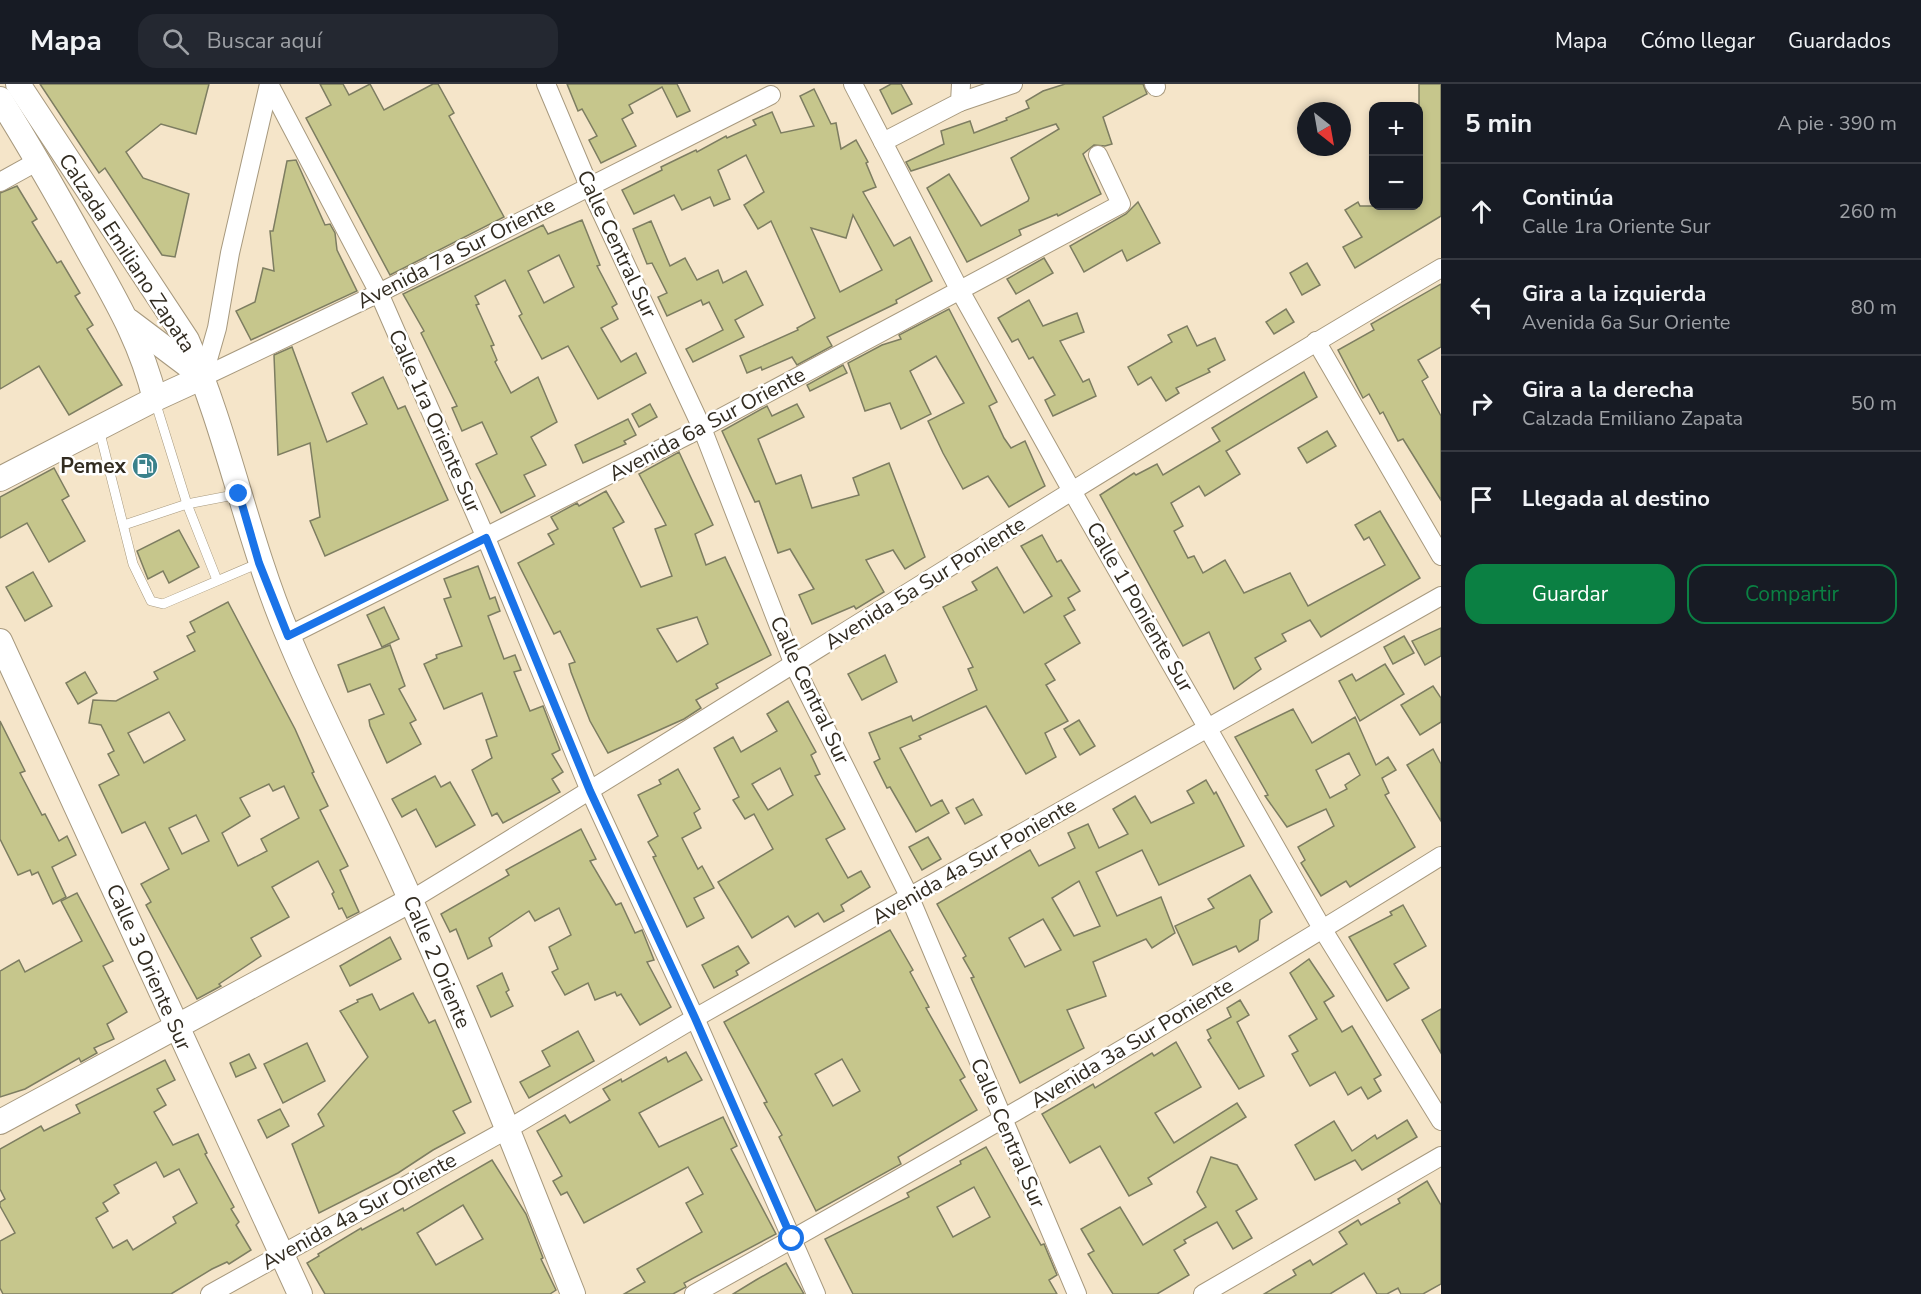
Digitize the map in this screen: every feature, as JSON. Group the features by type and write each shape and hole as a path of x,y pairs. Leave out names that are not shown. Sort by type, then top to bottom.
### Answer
{"main road":[{"name":"Calzada Emiliano Zapata","path":"18,84 187,340 204,377 259,563 288,636"},
{"name":"Calzada Emiliano Zapata","path":"0,99 38,161 126,318 145,360 155,399"},
{"path":"0,478 155,399 204,377 126,318"},
{"name":"Calle 2 Oriente","path":"288,636 411,900 508,1129 573,1294"},
{"name":"Calle 3 Oriente Sur","path":"0,640 300,1294"},
{"path":"0,1122 177,1029 411,900"}],"street":[{"path":"204,377 217,328 230,253 269,84"},
{"name":"Calle 1ra Oriente Sur","path":"269,84 379,293 486,538 590,791 695,1018 816,1294"},
{"name":"Calle Central Sur","path":"546,84 589,186 702,428 794,665 910,898 1077,1294"},
{"name":"Calle 1 Poniente Sur","path":"854,84 959,289 1072,491 1209,726 1323,930 1441,1121"},
{"path":"883,142 960,93 1013,84"},
{"name":"Avenida 7a Sur Oriente","path":"204,377 379,293 771,95"},
{"name":"Avenida 6a Sur Oriente","path":"288,636 702,428 1121,204 1098,155"},
{"path":"0,182 38,161"},
{"name":"Avenida 5a Sur Poniente","path":"411,900 1316,341 1441,268"},
{"path":"1316,341 1441,555"},
{"name":"Avenida 4a Sur Poniente","path":"508,1129 695,1018 1441,596"},
{"name":"Avenida 3a Sur Poniente","path":"694,1294 1003,1120 1323,930 1441,856"},
{"name":"Avenida 4a Sur Oriente","path":"210,1294 508,1129"},
{"path":"1203,1294 1441,1156"}],"lane":[{"path":"155,399 187,504 217,580"},
{"path":"99,428 133,564 151,601 163,604 259,563"},
{"path":"124,525 187,504 239,494"}],"building":[{"path":"40,84 209,84 196,134 161,124 126,152 143,178 189,194 175,257 162,255 105,168 99,173"},
{"path":"320,84 343,84 349,95 370,84 384,110 433,84 438,84 454,113 449,116 504,217 390,275 306,118 331,105"},
{"path":"567,84 677,84 690,111 677,117 662,87 629,105 633,113 622,119 636,146 601,163 589,140 597,136 582,109 578,111"},
{"path":"891,84 901,84 912,104 892,114 880,90"},
{"path":"1065,84 1143,84 1147,94 1103,117 1112,144 1094,145 1083,154 1101,194 1058,216 1057,214 1019,230 1021,235 967,262 927,188 949,174 981,226 1028,201 1029,198 1011,158 1059,129 1056,124 911,171 906,162 944,144 941,131 970,121 974,133 1007,120 1006,118 1029,108 1026,101 1043,91"},
{"path":"1419,84 1441,84 1441,216 1355,268 1343,247 1362,237 1345,210 1358,202 1360,206 1369,206 1369,210 1423,210 1423,102 1419,102"},
{"path":"814,89 831,124 836,123 841,149 856,140 868,162 866,163 876,187 863,192 894,246 910,237 932,281 896,300 897,303 827,337 832,346 797,365 792,357 762,370 761,367 747,373 740,356 798,330 797,328 815,318 771,221 758,229 744,205 764,192 746,155 718,170 730,199 714,206 710,197 682,210 674,195 634,214 622,190 696,150 697,152 726,136 727,138 756,125 753,120 772,112 781,133 814,126 800,96","holes":["853,215 882,270 840,292 811,228 846,238"]},
{"path":"296,160 325,225 330,224 335,233 337,250 357,291 251,340 236,311 255,302 263,268 274,271 270,231 273,231 287,161"},
{"path":"17,186 37,219 32,222 57,263 61,261 80,293 75,296 93,325 87,329 122,385 69,415 39,366 0,389 0,193"},
{"path":"1138,202 1160,243 1127,261 1122,250 1084,272 1070,246 1126,214"},
{"path":"582,220 600,265 597,266 617,304 612,307 618,319 601,328 621,362 636,353 646,373 598,399 568,346 542,359 519,316 522,314 505,280 475,296 479,304 476,305 494,345 491,346 497,360 495,362 511,393 538,377 557,422 531,437 546,465 524,475 535,496 501,513 476,464 497,454 482,422 462,431 452,408 457,406 421,333 424,331 403,294 543,225 548,234","holes":["559,255 574,287 544,303 528,271"]},
{"path":"651,221 670,266 685,258 697,280 718,270 723,283 746,271 763,305 735,320 744,337 693,362 686,349 723,330 709,302 703,305 701,300 667,316 658,297 667,293 652,263 647,264 633,229"},
{"path":"1044,258 1053,273 1016,294 1007,279"},
{"path":"1307,263 1320,285 1302,295 1290,273"},
{"path":"1441,284 1441,347 1418,360 1428,377 1422,381 1441,416 1441,500 1403,439 1398,441 1383,412 1380,414 1369,394 1363,398 1338,350 1374,330 1371,324"},
{"path":"1029,300 1043,326 1077,313 1084,332 1060,341 1083,382 1089,379 1096,396 1053,416 1045,400 1055,395 1033,357 1029,359 1018,339 1012,342 998,318"},
{"path":"949,309 997,402 989,406 1004,438 1011,448 1025,441 1045,486 1009,507 988,476 963,489 943,453 928,421 964,403 936,356 910,371 931,414 901,429 890,403 865,411 848,363 882,345 901,339 899,335"},
{"path":"1286,309 1294,322 1274,334 1266,322"},
{"path":"1187,326 1197,346 1215,338 1225,360 1208,369 1210,372 1176,388 1179,393 1166,401 1151,377 1138,385 1128,367 1172,342 1168,335"},
{"path":"292,347 327,442 367,424 352,393 383,377 398,409 405,406 448,500 325,556 310,521 320,517 310,443 278,455 274,355"},
{"path":"843,365 847,373 810,391 807,385"},
{"path":"1304,372 1317,397 1226,451 1240,474 1205,496 1199,486 1171,503 1183,526 1174,531 1188,558 1194,556 1203,573 1225,560 1244,593 1290,573 1308,606 1385,565 1369,537 1364,540 1355,525 1380,511 1420,578 1321,637 1310,620 1282,634 1286,641 1255,658 1261,669 1234,689 1209,632 1183,646 1100,495 1134,473 1136,475 1157,464 1163,475 1220,441 1212,428"},
{"path":"650,404 657,417 639,427 632,414"},
{"path":"797,404 804,417 758,439 776,484 801,475 812,508 859,495 853,478 889,463 925,557 905,569 893,550 866,560 884,592 856,609 854,606 812,624 799,595 814,589 790,549 778,553 759,501 755,502 722,431 767,406 772,416"},
{"path":"628,419 636,435 624,441 626,444 583,463 575,445"},
{"path":"1327,431 1336,446 1307,463 1298,448"},
{"path":"679,452 713,525 695,534 706,565 725,557 771,655 716,684 718,688 696,700 701,708 684,719 608,753 590,721 571,672 569,664 575,662 560,631 554,634 518,563 554,544 548,534 558,529 551,517 577,503 579,506 606,491 624,522 613,528 641,587 672,576 655,529 666,525 639,474","holes":["697,617 708,644 677,662 657,629"]},
{"path":"54,468 69,496 62,500 85,541 49,562 27,523 0,538 0,497"},
{"path":"179,530 199,567 169,583 163,571 148,579 137,551"},
{"path":"1042,535 1057,562 1061,560 1080,591 1068,598 1075,610 1064,616 1080,643 1045,664 1055,680 1046,685 1068,721 1045,733 1056,757 1026,774 986,706 919,736 921,739 900,748 931,806 942,800 949,813 916,832 890,787 887,788 874,762 880,759 869,733 911,716 913,721 977,690 968,669 973,667 943,607 977,590 972,582 997,567 1024,613 1052,596 1021,546"},
{"path":"478,566 490,599 495,597 500,611 488,616 504,659 515,655 521,670 514,672 530,711 543,706 560,750 552,754 563,772 552,779 560,792 503,823 497,813 492,816 472,770 492,758 486,740 497,736 482,693 444,709 424,664 437,658 436,655 462,646 444,599 451,597 444,579"},
{"path":"33,572 52,606 25,621 6,587"},
{"path":"228,602 295,729 314,772 312,773 328,806 320,810 348,866 340,870 359,912 347,918 342,908 339,909 332,894 334,892 318,861 272,887 289,917 251,938 261,956 219,984 221,986 197,999 146,905 151,902 141,884 169,869 145,822 122,833 99,785 119,775 108,754 114,751 101,725 89,723 93,700 116,701 158,679 154,672 195,651 187,636 195,632 190,622","holes":["169,712 185,740 144,763 128,733","269,784 273,791 284,786 299,818 261,839 267,851 238,866 222,833 250,816 240,798","196,815 209,841 182,854 169,828"]},
{"path":"384,607 399,639 382,647 367,615"},
{"path":"1441,628 1441,656 1425,665 1412,641"},
{"path":"1404,636 1414,653 1393,664 1384,647"},
{"path":"390,645 405,686 399,689 416,720 410,723 421,744 387,763 370,726 369,720 384,714 370,684 348,692 338,665"},
{"path":"885,655 897,682 862,700 848,674"},
{"path":"1385,664 1404,694 1360,721 1339,681 1352,674 1356,681"},
{"path":"85,672 97,693 78,704 66,683"},
{"path":"1433,686 1441,698 1441,722 1420,735 1401,705"},
{"path":"788,701 816,752 811,755 820,774 815,776 845,829 826,839 848,878 861,871 870,887 841,905 844,911 824,922 818,913 795,927 788,916 752,938 718,882 773,849 754,814 745,819 733,800 739,797 714,748 733,737 741,752 777,731 767,714","holes":["780,768 793,795 768,810 752,784"]},
{"path":"1293,709 1312,743 1355,717 1376,765 1388,757 1396,770 1382,778 1389,793 1385,795 1415,847 1350,887 1346,881 1321,896 1301,863 1305,860 1298,847 1334,826 1326,809 1287,827 1265,796 1268,795 1235,737","holes":["1349,753 1360,775 1345,785 1347,789 1330,798 1316,770"]},
{"path":"1079,720 1095,746 1080,755 1064,729"},
{"path":"0,721 25,771 20,773 42,815 45,814 59,841 67,836 76,855 52,867 66,897 53,904 38,872 32,875 30,870 18,875 0,839"},
{"path":"1433,749 1441,764 1441,821 1407,765"},
{"path":"678,769 700,809 694,813 701,828 682,838 698,869 702,866 714,888 694,898 704,918 687,927 653,857 656,856 648,842 658,836 638,795 661,784 659,780"},
{"path":"435,776 441,787 450,782 475,825 436,847 416,809 402,817 392,799"},
{"path":"1206,780 1214,794 1216,792 1244,846 1159,885 1142,850 1096,872 1117,916 1161,897 1175,933 1152,948 1146,939 1093,962 1106,996 1067,1010 1084,1048 1020,1083 971,978 974,977 963,958 966,956 937,904 1030,850 1039,866 1075,848 1068,833 1088,824 1099,848 1128,834 1113,809 1135,796 1151,823 1194,803 1187,791","holes":["1079,881 1100,926 1074,936 1052,898","1043,919 1061,950 1025,967 1009,938"]},
{"path":"973,799 982,815 965,824 956,808"},
{"path":"581,829 596,859 590,861 616,905 621,903 635,933 642,930 654,960 647,962 671,1007 640,1025 621,994 617,996 615,992 595,1000 588,983 565,995 552,972 558,969 549,947 571,935 559,908 535,921 529,911 489,938 492,946 468,959 456,929 450,932 441,914 509,875 506,870"},
{"path":"928,837 941,859 922,870 909,847"},
{"path":"1250,875 1272,912 1260,920 1258,940 1239,952 1236,946 1193,965 1175,926 1214,908 1208,899"},
{"path":"77,893 113,961 103,966 127,1012 107,1024 114,1039 94,1048 97,1053 81,1062 79,1058 25,1089 0,1097 0,971 19,960 25,972 82,941 61,901"},
{"path":"1403,905 1426,946 1394,964 1409,988 1387,1001 1349,937 1392,915 1390,912"},
{"path":"890,930 913,970 910,972 929,1007 926,1008 965,1077 960,1080 977,1110 898,1157 901,1164 816,1211 779,1137 782,1135 764,1103 767,1102 724,1022","holes":["842,1059 860,1091 833,1106 815,1074"]},
{"path":"390,937 401,959 350,986 340,966"},
{"path":"738,946 749,963 736,971 738,975 714,988 702,965"},
{"path":"1309,959 1334,996 1324,1002 1342,1032 1352,1026 1381,1075 1374,1079 1381,1091 1368,1099 1361,1087 1348,1095 1335,1072 1310,1086 1292,1054 1298,1051 1289,1036 1317,1019 1290,973"},
{"path":"502,973 509,990 506,992 513,1006 491,1017 477,986"},
{"path":"413,993 429,1023 435,1020 471,1102 453,1111 465,1133 433,1150 398,1173 319,1213 292,1144 324,1126 318,1114 368,1057 340,1011 372,994 380,1010"},
{"path":"1240,1000 1249,1015 1237,1022 1264,1076 1239,1089 1208,1040 1211,1038 1207,1030 1231,1017 1227,1008"},
{"path":"1441,1009 1441,1053 1422,1020"},
{"path":"578,1031 594,1061 529,1098 520,1082 550,1066 542,1051"},
{"path":"1176,1042 1201,1087 1155,1113 1174,1143 1237,1103 1246,1117 1148,1178 1152,1184 1129,1196 1100,1146 1070,1163 1042,1114 1093,1084 1095,1088 1152,1053 1154,1056"},
{"path":"307,1043 325,1081 283,1103 264,1064"},
{"path":"686,1052 702,1080 639,1113 659,1147 723,1117 737,1146 731,1149 776,1234 684,1283 686,1287 673,1294 624,1294 645,1282 637,1269 702,1232 686,1203 703,1194 688,1167 584,1223 567,1192 561,1195 553,1181 562,1176 537,1131 565,1115 570,1123 610,1100 603,1089 621,1079 622,1082 666,1057 668,1062"},
{"path":"249,1054 256,1068 236,1077 230,1063"},
{"path":"165,1060 175,1080 157,1089 166,1105 154,1112 173,1145 198,1134 207,1153 205,1154 234,1207 231,1209 239,1222 236,1225 251,1250 229,1264 227,1262 212,1269 171,1294 3,1294 0,1288 0,1241 15,1233 0,1206 0,1202 5,1199 0,1189 0,1149 41,1126 44,1131 80,1113 76,1105","holes":["156,1162 164,1177 179,1169 197,1203 173,1217 176,1223 133,1250 127,1240 113,1248 96,1218 108,1211 103,1203 119,1193 114,1185"]},
{"path":"280,1109 289,1126 267,1138 258,1120"},
{"path":"1407,1120 1417,1137 1362,1170 1355,1160 1315,1180 1295,1145 1334,1121 1352,1151 1375,1135 1377,1139"},
{"path":"986,1147 1041,1245 1044,1244 1057,1275 1049,1280 1057,1294 853,1294 825,1239 909,1197 907,1193 961,1164 960,1161","holes":["974,1187 990,1217 953,1237 937,1207"]},
{"path":"1211,1157 1237,1165 1257,1199 1236,1211 1252,1238 1233,1249 1217,1222 1184,1240 1186,1243 1174,1250 1189,1275 1157,1294 1113,1294 1088,1254 1094,1251 1081,1229 1120,1207 1143,1245 1206,1207 1197,1192"},
{"path":"492,1160 526,1214 543,1258 541,1259 556,1290 550,1294 325,1294 307,1263 361,1228 362,1230 403,1208 404,1211","holes":["463,1205 483,1239 436,1265 417,1233"]},
{"path":"1427,1181 1441,1205 1441,1284 1423,1294 1401,1294 1398,1288 1387,1294 1377,1294 1364,1273 1330,1294 1264,1294 1296,1275 1293,1270 1310,1260 1313,1265 1347,1244 1339,1232 1358,1220 1361,1225 1400,1203 1398,1199"},
{"path":"786,1263 804,1294 733,1294 756,1280"}],"place":[{"name":"Pemex","path":"145,466"}],"route":[{"path":"239,494 259,563 288,636 486,538 590,791 695,1018 792,1239"}]}
